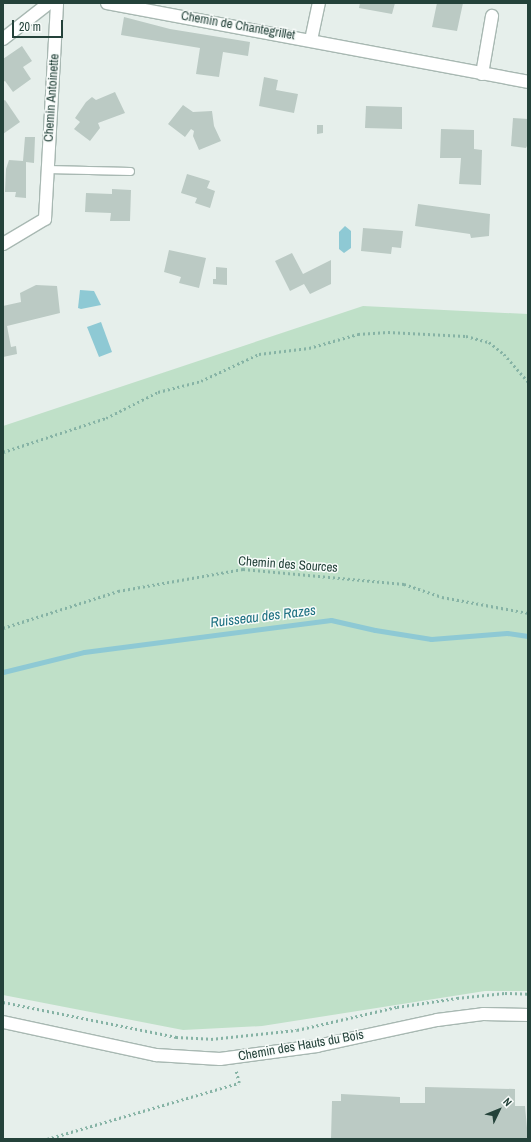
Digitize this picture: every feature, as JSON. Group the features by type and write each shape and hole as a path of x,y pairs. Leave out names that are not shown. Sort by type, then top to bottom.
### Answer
{"street":[{"path":"3,38 49,3"},
{"name":"Chemin Antoinette","path":"3,244 45,219 57,3"},
{"name":"Chemin de Chantegrillet","path":"107,3 141,6 528,82"},
{"name":"Chemin de Chantegrillet","path":"311,40 319,3"},
{"path":"482,74 492,16"},
{"name":"Chemin des Hauts du Bois","path":"3,1022 156,1055 226,1058 317,1046 437,1020 483,1014 528,1015"}],"lane":[{"path":"48,168 130,171"}],"path":[{"path":"3,452 106,418 158,392 201,381 259,354 309,348 358,334 388,332 466,336 489,342 504,354 528,382"},
{"name":"Chemin des Sources","path":"3,628 118,591 243,569 404,584 442,597 528,613"},
{"name":"Chemin des Hauts du Bois","path":"3,1002 176,1037 211,1039 297,1030 396,1007 457,998 505,993 528,994"},
{"path":"47,1139 239,1083 235,1067 228,1069 226,1058"}],"green space":[{"path":"363,306 528,314 528,991 485,991 262,1026 183,1030 3,995 3,426"}],"water":[{"path":"345,226 351,231 351,248 344,253 339,249 339,232"},
{"path":"80,290 94,291 101,305 81,309 78,308"},
{"path":"101,322 112,352 99,357 87,327"}],"building":[{"path":"360,3 395,3 392,14 359,8"},
{"path":"437,3 463,3 457,31 432,27"},
{"path":"124,17 170,29 250,42 248,56 223,52 219,77 196,74 200,48 121,35"},
{"path":"22,46 32,61 23,67 31,79 13,92 5,81 3,82 3,59"},
{"path":"264,77 278,80 276,90 298,94 294,113 259,106"},
{"path":"115,92 125,113 98,123 100,128 90,141 74,129 80,122 75,118 86,102 92,97 96,100"},
{"path":"5,100 20,122 3,134 3,101"},
{"path":"183,105 193,112 212,111 214,126 221,141 199,150 193,136 194,131 191,129 185,137 168,124"},
{"path":"366,106 402,107 402,129 365,128"},
{"path":"513,118 528,119 528,144 526,148 511,146"},
{"path":"317,125 323,125 323,133 317,134"},
{"path":"441,129 474,130 474,149 482,150 481,185 459,184 461,158 440,158"},
{"path":"25,137 35,137 34,163 26,162 26,198 15,197 16,192 5,192 6,169 9,160 23,161"},
{"path":"187,174 210,181 207,188 215,191 210,208 195,203 197,198 181,193"},
{"path":"112,189 131,190 130,221 110,221 111,213 85,212 86,193 112,194"},
{"path":"418,204 490,214 489,236 471,238 470,234 415,226"},
{"path":"363,228 403,231 401,248 392,247 391,254 361,251"},
{"path":"169,250 206,258 199,288 179,283 181,277 164,272"},
{"path":"292,253 303,274 331,260 331,284 310,294 304,284 290,291 275,261"},
{"path":"216,267 227,268 227,285 213,284 213,279 216,279"},
{"path":"36,285 57,286 60,313 7,326 11,347 16,346 17,354 3,357 3,306 21,302 20,293"},
{"path":"425,1087 515,1089 515,1106 525,1106 528,1139 331,1139 332,1101 341,1101 341,1094 400,1097 400,1103 425,1103"}],"waterway":[{"name":"Ruisseau des Razes","path":"3,672 84,652 331,620 375,630 431,639 507,633 528,636"}]}
